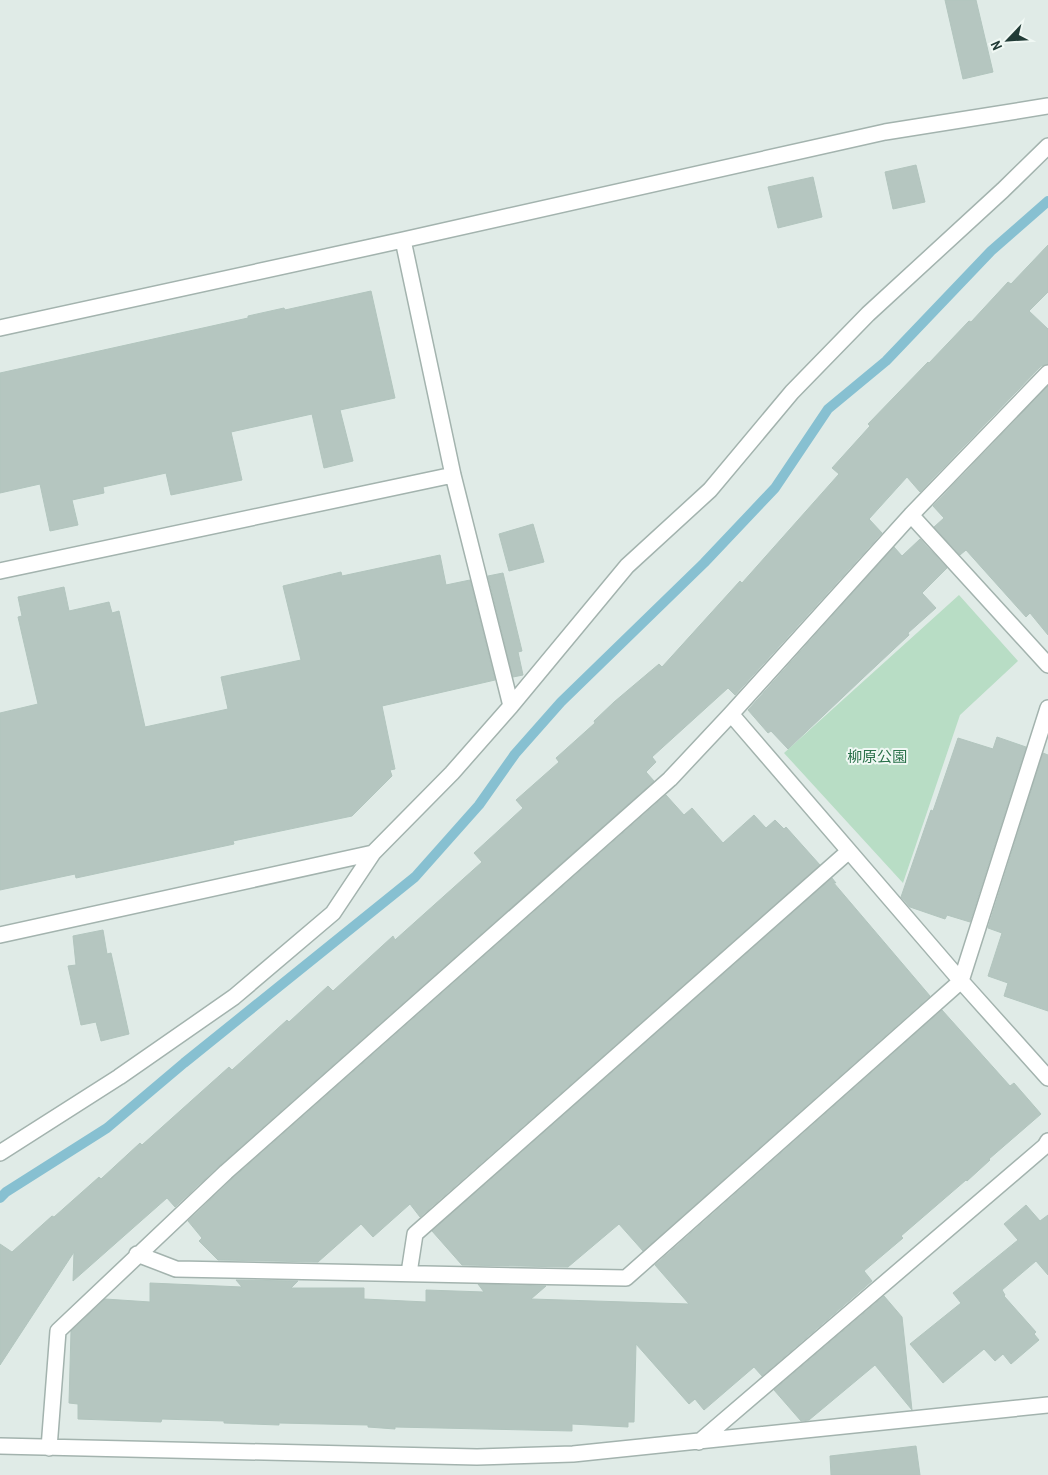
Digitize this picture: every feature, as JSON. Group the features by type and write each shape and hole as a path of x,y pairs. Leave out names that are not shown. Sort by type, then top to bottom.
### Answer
{"street":[{"path":"0,328 885,132 1048,106"},
{"path":"0,1153 119,1078 234,996 333,913 373,853 452,773 511,706 627,566 710,490 792,392 868,314 1048,146"},
{"path":"403,240 453,475 511,706"},
{"path":"49,1448 58,1331 137,1254 226,1172 670,778 731,714 911,515 1048,373"},
{"path":"0,571 453,475"},
{"path":"911,515 1048,664"},
{"path":"137,1254 176,1269 626,1278 961,981 1048,708"},
{"path":"731,714 961,981 1048,1078"},
{"path":"409,1273 415,1234 849,851"},
{"path":"0,935 373,853"},
{"path":"699,1442 1045,1146 1048,1141"},
{"path":"0,1446 477,1457 573,1454 1048,1405"}],"green space":[{"name":"柳原公園","path":"959,595 1018,661 960,715 903,883 784,753"}],"building":[{"path":"945,0 976,0 993,72 963,79"},
{"path":"916,165 925,202 893,209 885,172"},
{"path":"813,177 822,217 778,228 768,187"},
{"path":"1048,245 1048,292 1029,311 1048,329 1048,364 1041,366 920,492 907,477 869,519 882,533 735,695 728,688 652,757 656,762 646,772 654,781 175,1207 167,1198 73,1281 74,1252 0,1365 0,1244 12,1252 99,1177 101,1179 140,1143 142,1145 229,1067 232,1070 328,986 333,991 393,936 395,940 482,862 474,853 523,808 516,800 559,762 556,758 595,723 594,721 614,702 659,664 662,667 740,581 742,583 839,474 832,468 870,426 868,424 969,321 971,322 1008,282 1011,284"},
{"path":"371,291 395,398 340,410 353,461 324,468 312,414 231,432 242,480 171,495 166,473 103,487 104,493 72,500 78,525 50,531 40,484 0,493 0,373 248,318 248,316 284,308 285,310"},
{"path":"1048,386 1048,635 1030,613 1026,617 966,550 960,555 934,527 944,518 933,506"},
{"path":"533,524 544,562 509,571 499,534"},
{"path":"920,539 947,568 922,593 936,608 788,749 771,731 768,733 748,710 894,547 902,556"},
{"path":"440,555 446,585 470,580 495,680 382,706 395,769 390,770 392,776 352,816 233,841 234,844 76,878 75,874 0,890 0,713 38,704 18,617 22,616 18,597 64,587 69,611 109,602 112,613 119,611 145,727 228,709 221,677 301,660 283,586 341,572 342,576"},
{"path":"503,573 522,651 518,652 523,675 513,677 488,576"},
{"path":"997,737 1026,747 970,922 947,915 945,919 910,907 901,897 958,738 993,749"},
{"path":"1043,753 1048,755 1048,1011 1004,996 1008,983 988,976 1002,933 988,928"},
{"path":"666,795 684,815 692,808 723,843 754,815 766,828 775,820 784,829 786,827 820,865 420,1217 410,1204 373,1237 361,1224 318,1262 218,1260 199,1241 202,1238 188,1221 232,1179"},
{"path":"832,878 836,883 833,882 930,996 643,1251 619,1224 568,1267 462,1265 432,1231"},
{"path":"103,930 107,954 111,953 129,1034 101,1041 96,1022 81,1025 68,966 76,965 73,936"},
{"path":"942,1010 1010,1086 1014,1083 1041,1114 989,1159 967,1181 901,1236 903,1238 864,1271 872,1281 762,1376 754,1367 704,1410 695,1399 689,1404 636,1344 634,1422 628,1422 628,1427 572,1424 572,1431 395,1427 395,1429 368,1427 368,1425 279,1423 279,1425 162,1419 161,1422 78,1419 78,1404 69,1403 71,1331 105,1299 150,1302 150,1283 242,1287 236,1280 298,1281 291,1288 364,1288 364,1299 426,1302 426,1290 484,1292 478,1284 546,1286 531,1299 689,1304 655,1265"},
{"path":"1026,1205 1040,1221 1048,1215 1048,1275 1036,1261 1002,1290 1004,1296 1036,1332 1034,1334 1039,1340 1011,1364 1003,1354 995,1361 984,1349 943,1383 910,1344 961,1303 953,1293 1018,1240 1004,1224"},
{"path":"884,1296 902,1317 912,1410 875,1365 809,1420 801,1421 774,1390"},
{"path":"916,1446 920,1475 831,1475 830,1456"}],"waterway":[{"path":"0,1198 6,1192 107,1128 184,1063 415,877 479,805 515,754 561,702 704,563 775,488 828,409 886,361 991,251 1048,201"}]}
